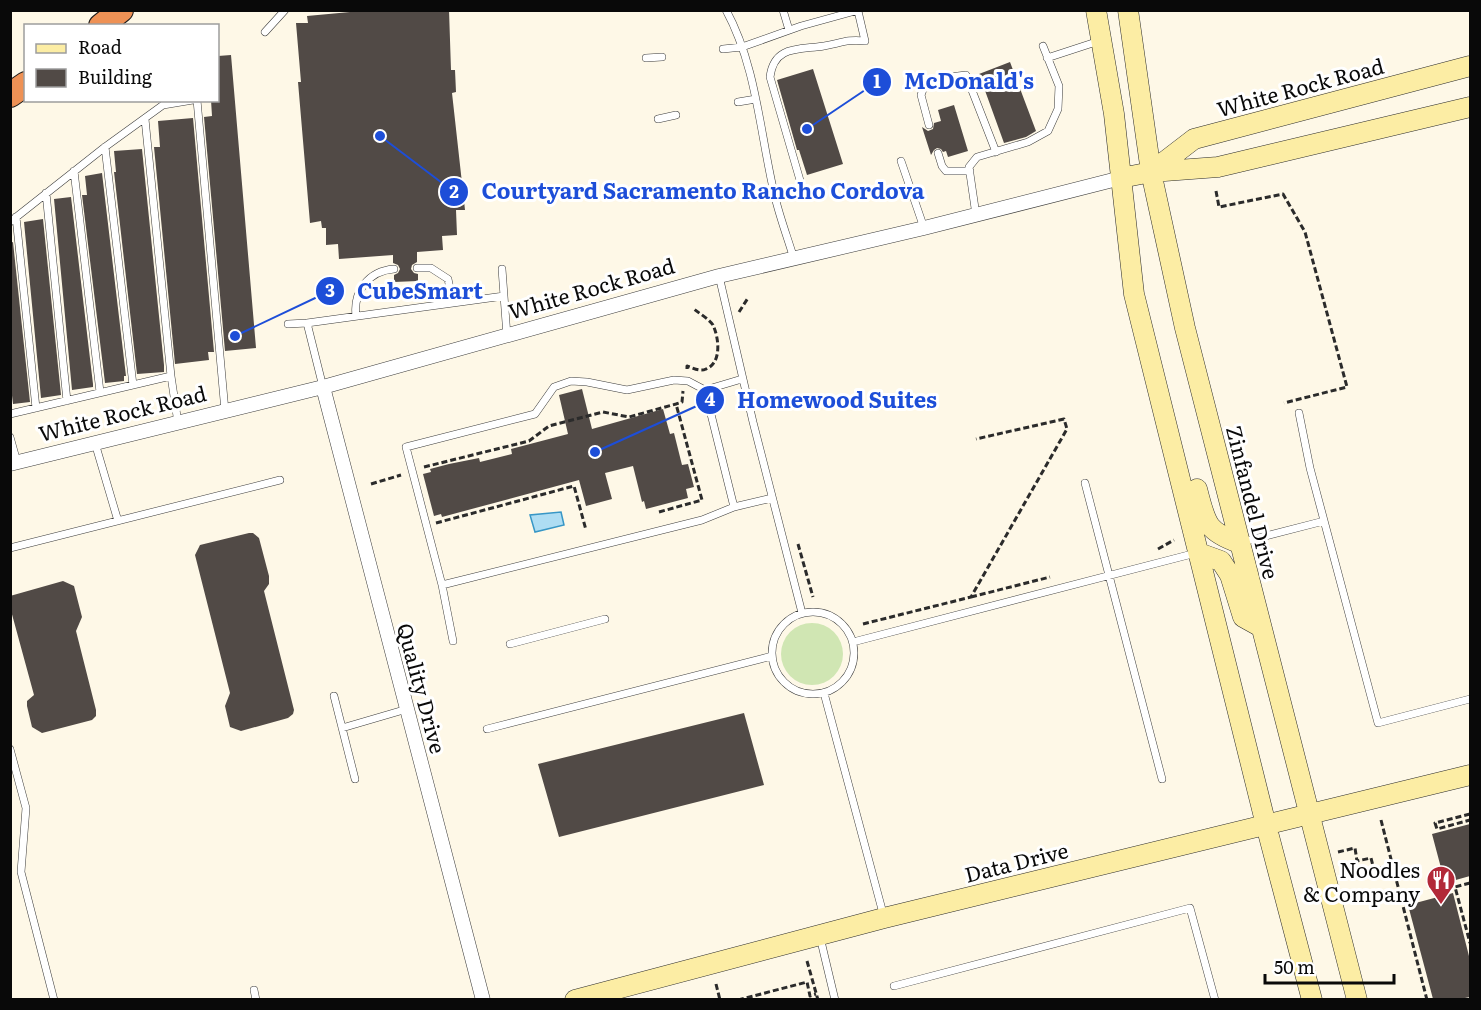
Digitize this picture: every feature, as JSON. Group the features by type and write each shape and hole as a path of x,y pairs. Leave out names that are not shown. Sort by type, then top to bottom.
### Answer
{"highway":[{"path":"104,24 121,10"},
{"path":"10,95 24,85"}],"main road":[{"path":"1096,10 1114,114 1134,294 1266,825 1312,999"},
{"name":"Zinfandel Drive","path":"1128,10 1152,172 1185,328 1357,999"},
{"name":"White Rock Road","path":"1152,172 1194,139 1470,66"},
{"name":"White Rock Road","path":"1121,178 1152,172 1218,167 1470,107"},
{"path":"1149,354 1167,370 1203,512 1210,527 1219,536 1239,543"},
{"path":"1199,553 1221,561 1230,575 1243,617 1261,627"},
{"name":"Data Drive","path":"575,999 819,934 1470,775"}],"street":[{"name":"White Rock Road","path":"14,463 323,387 718,276 924,228 1121,178"},
{"name":"Quality Drive","path":"323,387 483,999"}],"lane":[{"path":"265,32 285,10"},
{"path":"726,10 739,33 756,99 775,198 794,259"},
{"path":"783,10 789,30"},
{"path":"723,49 742,47 839,12 859,11 865,41 850,39 833,44 799,48 776,58 772,66 770,77 804,194 775,198"},
{"path":"1047,58 1101,40"},
{"path":"976,215 969,167 977,157 1028,142 1048,131 1058,109 1059,86 1043,46"},
{"path":"646,58 662,57"},
{"path":"929,124 921,95 924,87 941,78 966,75 996,152"},
{"path":"738,102 756,99"},
{"path":"36,408 13,220 105,147 163,105 182,102"},
{"path":"195,102 225,411"},
{"path":"658,119 676,115"},
{"path":"145,119 171,376 178,423"},
{"path":"105,147 133,385"},
{"path":"938,153 946,171 970,171"},
{"path":"901,161 924,228"},
{"path":"74,171 100,392"},
{"path":"46,193 67,401"},
{"path":"417,268 431,268 448,279 453,303"},
{"path":"356,316 355,305 363,286 381,270 394,269"},
{"path":"502,269 507,336"},
{"path":"718,276 802,613"},
{"path":"288,324 504,296"},
{"path":"307,323 323,387"},
{"path":"10,414 171,376"},
{"path":"453,641 442,585 406,447 535,414 554,387 572,381 627,390 674,380 685,381 705,390 742,379"},
{"path":"705,390 734,507"},
{"path":"1299,413 1310,468 1378,723 1470,699"},
{"path":"10,437 14,463"},
{"path":"95,443 118,521"},
{"path":"10,548 280,480"},
{"path":"1084,483 1162,779"},
{"path":"442,585 702,520 734,507 772,498"},
{"path":"1239,543 1324,521"},
{"path":"853,642 1199,553"},
{"path":"818,612 833,617 846,628 853,642 854,658 849,674 839,686 824,693 808,694 793,690 780,679 773,665 772,648 777,633 787,621 802,613 818,612"},
{"path":"510,644 606,619"},
{"path":"487,729 772,656"},
{"path":"824,693 884,918"},
{"path":"334,696 355,779"},
{"path":"342,728 407,710"},
{"path":"10,749 26,808 21,872 54,999"},
{"path":"894,986 1190,908 1215,999"},
{"path":"819,934 833,999"},
{"path":"254,990 256,999"}],"path":[{"path":"1216,191 1219,207 1283,194 1305,232 1347,387 1284,403"},
{"path":"371,484 529,441 549,426 603,412 628,417 682,402 687,366 699,370 706,369 715,360 719,351 712,324 694,309"},
{"path":"659,512 702,500 676,404"},
{"path":"971,597 1067,429 1064,419 976,439"},
{"path":"431,524 574,486 586,530"},
{"path":"1158,550 1174,540"},
{"path":"863,624 1052,576"},
{"path":"1470,814 1435,823 1437,829 1470,820"},
{"path":"1380,820 1427,999"},
{"path":"1338,852 1355,848 1358,861 1371,858 1374,870 1392,865"},
{"path":"1470,883 1455,887 1470,943"},
{"path":"807,961 818,999"},
{"path":"738,999 807,982 810,996 816,994"},
{"path":"716,984 720,999"}],"green space":[{"path":"806,623 818,623 834,632 841,642 843,654 841,666 834,676 818,685 806,685 795,680 786,671 781,660 781,648 786,637 795,628"}],"water":[{"path":"561,512 564,525 535,532 530,515"}],"building":[{"path":"350,10 449,10 451,70 455,70 456,92 452,93 465,210 456,210 457,235 442,236 443,250 417,252 417,262 412,265 411,269 418,274 418,281 394,282 394,275 400,269 393,263 393,255 339,259 338,244 326,245 326,228 322,228 321,221 310,223 298,82 301,82 296,23 308,23 307,16 350,12"},
{"path":"231,55 256,348 225,351 204,117 212,116 211,102 219,102 219,56"},
{"path":"1010,62 1036,131 1026,137 1004,143 979,74"},
{"path":"813,69 843,164 807,175 799,150 797,150 777,80"},
{"path":"954,105 968,151 948,157 946,151 943,152 937,148 931,155 922,127 928,131 933,129 934,123 941,121 938,110"},
{"path":"193,118 214,352 208,352 209,360 175,364 154,147 160,147 158,121"},
{"path":"142,149 164,372 137,374 114,172 116,172 114,151"},
{"path":"102,173 126,376 124,376 124,381 105,383 82,195 87,195 85,176"},
{"path":"71,197 93,384 93,387 72,390 54,199"},
{"path":"43,219 61,395 41,398 24,222"},
{"path":"13,242 30,402 13,404 10,379 10,243"},
{"path":"582,389 592,429 663,409 670,434 674,433 682,465 688,464 694,487 686,489 688,498 646,509 644,501 642,502 633,466 605,473 612,499 586,506 579,480 442,517 441,514 434,516 423,474 431,472 430,469 449,464 479,458 480,462 512,454 511,449 568,434 559,395"},
{"path":"249,533 259,538 269,576 269,584 264,591 294,710 288,718 241,731 230,727 225,706 230,693 195,555 200,545"},
{"path":"63,581 74,586 82,617 76,631 96,716 92,720 42,733 32,727 27,706 27,701 34,695 10,607 10,596"},
{"path":"744,713 764,785 559,837 538,764"},
{"path":"1470,824 1470,876 1445,883 1432,834"},
{"path":"1453,893 1470,960 1470,997 1433,999 1408,905"}],"place":[{"name":"McDonald's","path":"807,129"},
{"name":"Courtyard Sacramento Rancho Cordova","path":"380,136"},
{"name":"CubeSmart","path":"235,336"},
{"name":"Homewood Suites","path":"595,452"},
{"name":"Noodles & Company","path":"1441,906"}]}
